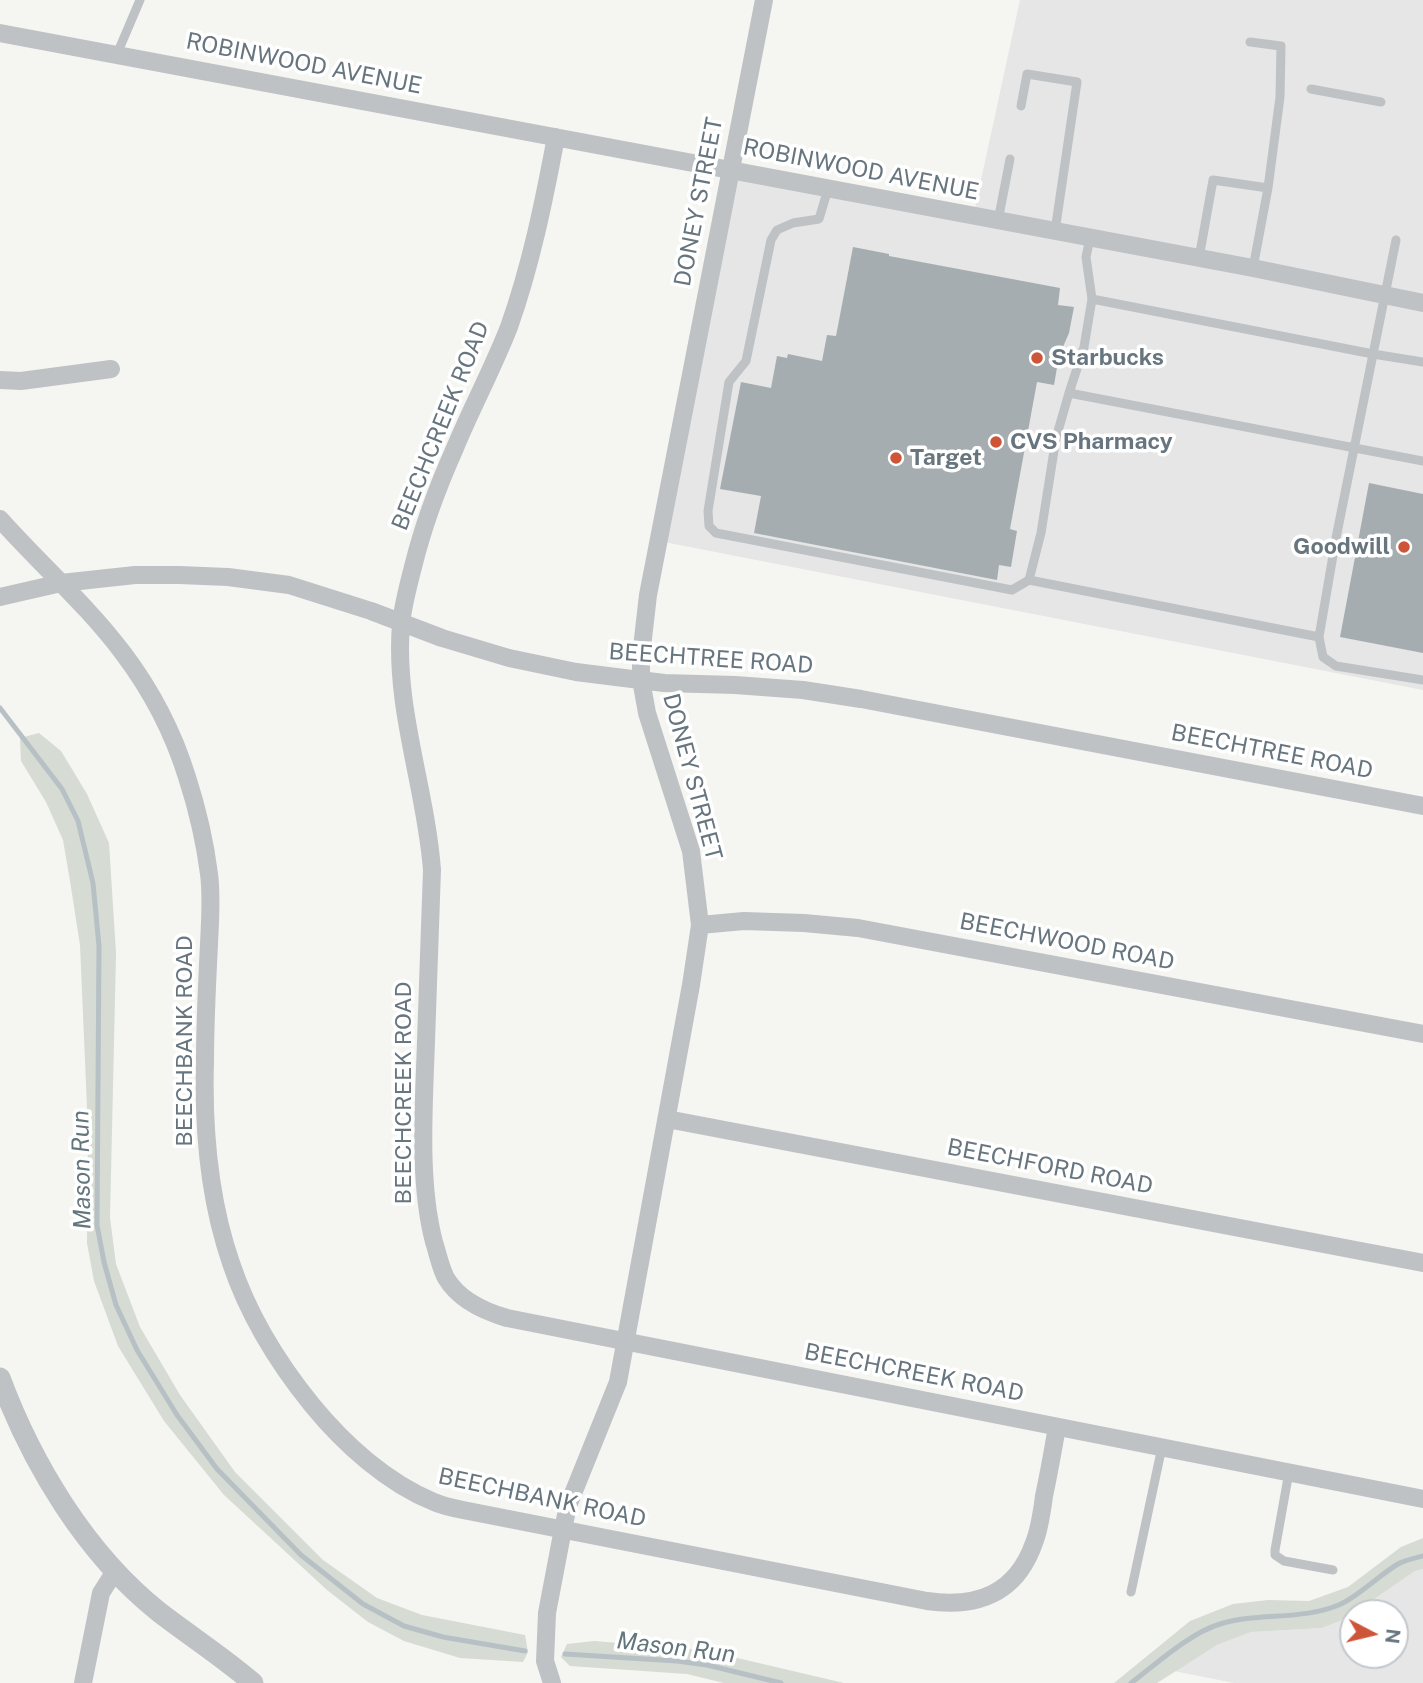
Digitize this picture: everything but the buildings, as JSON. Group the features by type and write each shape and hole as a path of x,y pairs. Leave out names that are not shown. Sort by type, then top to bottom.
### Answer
{"street":[{"name":"DONEY STREET","path":"552,1683 545,1661 547,1613 563,1529 568,1506 618,1382 700,925 691,851 648,713 641,680 641,656 648,595 764,0"},
{"name":"ROBINWOOD AVENUE","path":"0,33 1253,268 1423,303"},
{"name":"BEECHCREEK ROAD","path":"556,137 540,220 525,277 508,328 455,448 423,530 401,623 404,702 429,836 432,870 424,1126 426,1200 439,1261 447,1279 473,1305 507,1318 1423,1499"},
{"path":"0,380 21,382 111,369"},
{"name":"BEECHBANK ROAD","path":"0,519 122,651 145,685 170,731 187,778 209,875 205,1120 214,1199 231,1263 262,1331 302,1392 324,1419 380,1471 410,1491 436,1503 463,1510 948,1604 977,1601 1008,1584 1019,1573 1030,1554 1039,1527 1057,1427"},
{"name":"BEECHTREE ROAD","path":"0,597 61,583 135,575 228,577 289,585 371,611 442,638 509,658 576,672 641,680 803,690 861,699 1423,806"},
{"name":"BEECHWOOD ROAD","path":"700,925 744,921 858,928 1423,1034"},
{"name":"BEECHFORD ROAD","path":"667,1119 1423,1263"},
{"path":"0,1378 14,1415 40,1466 73,1518 115,1571 157,1611 253,1683"},
{"path":"83,1683 101,1593 115,1571"}],"lane":[{"path":"117,54 140,0"},
{"path":"1250,42 1281,46 1280,97 1268,188 1253,268"},
{"path":"1021,106 1027,74 1077,82 1055,231"},
{"path":"1311,89 1381,102"},
{"path":"998,221 1010,159"},
{"path":"1199,258 1213,180 1268,188"},
{"path":"828,189 819,219 793,223 777,230 771,240 746,361 729,382 708,511 709,526 716,533 1012,590 1029,580 1319,637"},
{"path":"1029,580 1041,533 1056,438 1084,347 1092,299 1086,257 1090,238"},
{"path":"1396,240 1336,538 1319,637 1323,657 1336,666 1423,680"},
{"path":"1092,299 1423,362"},
{"path":"1069,393 1423,461"},
{"path":"1132,1592 1162,1447"},
{"path":"1289,1472 1275,1555 1284,1561 1333,1570"}],"shaded area":[{"path":"1020,0 1423,0 1423,690 659,541 733,172 973,217"},
{"path":"39,733 61,751 87,794 109,843 116,953 110,1218 116,1264 140,1327 180,1395 235,1472 323,1560 377,1598 422,1615 525,1635 528,1652 523,1662 460,1658 404,1641 368,1622 327,1590 224,1495 164,1421 118,1346 94,1281 87,1243 88,1130 80,945 70,881 63,840 46,802 21,761 20,738"},
{"path":"1423,1538 1423,1569 1415,1571 1374,1599 1339,1599 1339,1621 1322,1628 1251,1632 1217,1645 1157,1683 1114,1683 1190,1621 1233,1604 1268,1600 1309,1601 1348,1587 1401,1547"},
{"path":"1423,1569 1423,1683 1234,1683 1174,1671 1217,1645 1251,1632 1322,1628 1339,1621 1339,1669 1409,1669 1409,1599 1374,1599 1415,1571"},
{"path":"594,1641 703,1650 844,1683 724,1683 687,1674 570,1666 561,1657 567,1644"}],"waterway":[{"name":"Mason Run","path":"0,708 62,789 78,821 93,883 99,946 97,1225 116,1305 137,1350 177,1415 217,1469 301,1555 363,1604 404,1626 443,1637 525,1651"},
{"name":"Mason Run","path":"1131,1683 1174,1650 1209,1628 1235,1620 1312,1613 1341,1604 1398,1564 1423,1556"},
{"name":"Mason Run","path":"565,1654 707,1665 781,1683"}],"place":[{"name":"Starbucks","path":"1037,358"},
{"name":"CVS Pharmacy","path":"996,442"},
{"name":"Target","path":"896,458"},
{"name":"Goodwill","path":"1404,547"}]}
